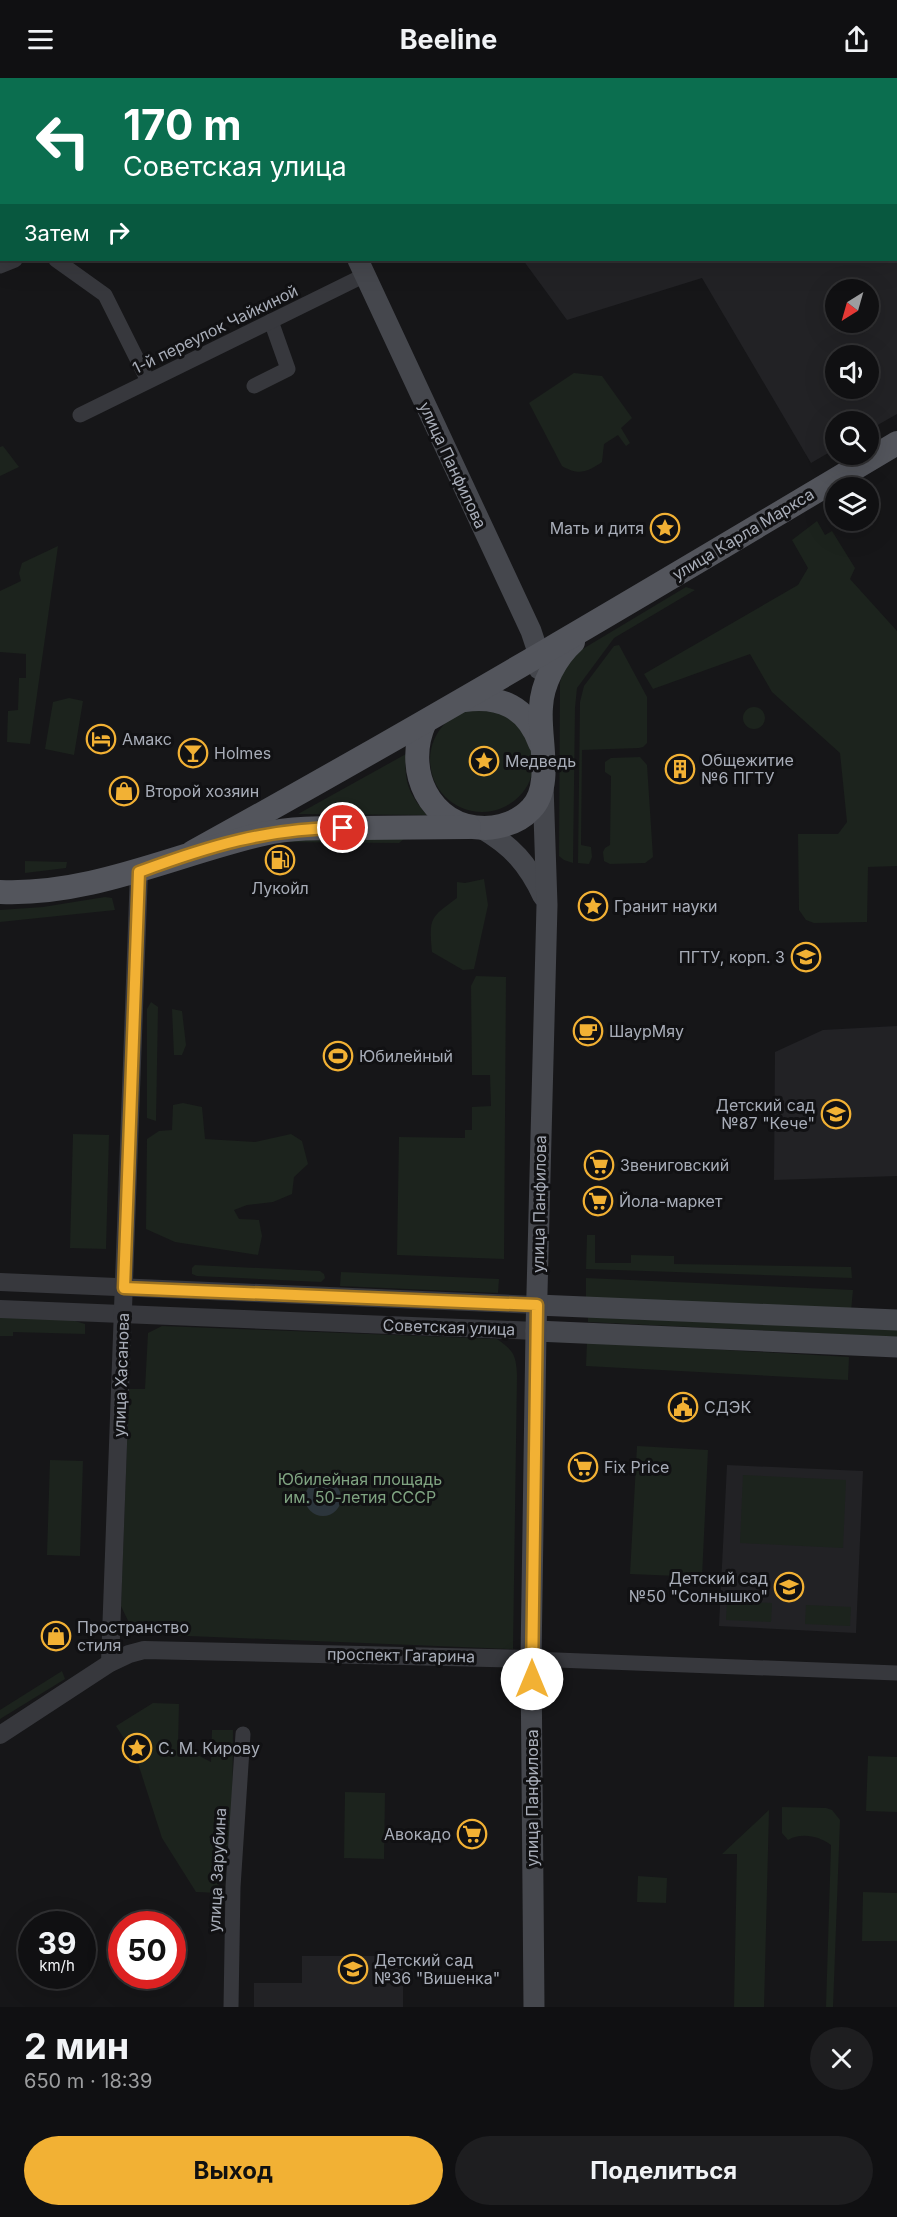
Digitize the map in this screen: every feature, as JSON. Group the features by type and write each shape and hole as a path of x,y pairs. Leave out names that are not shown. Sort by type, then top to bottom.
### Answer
{"main road":[{"name":"улица Панфилова","path":"362,267 531,632 539,656 541,705"},
{"name":"улица Карла Маркса","path":"461,700 897,443"},
{"name":"улица Карла Маркса","path":"542,748 541,705 551,671 562,652 590,626"},
{"path":"0,892 55,888 139,872 193,852 282,831 320,828 502,826 521,817 532,808 538,799 543,784 542,748 536,730 514,707 498,700 481,698 461,700 193,852"},
{"path":"425,722 418,735 416,748 416,760 422,785 428,797 446,816 475,827"},
{"name":"улица Панфилова","path":"534,2007 531,1659 536,1331 547,905 543,784"},
{"name":"улица Панфилова","path":"475,827 510,847 533,875 547,905"},
{"name":"Советская улица","path":"537,1305 897,1320"},
{"name":"Советская улица","path":"536,1331 897,1347"}],"street":[{"path":"57,261 105,295 148,381"},
{"name":"1-й переулок Чайкиной","path":"80,416 270,321 362,267"},
{"path":"254,386 288,369 270,321"},
{"name":"улица Хасанова","path":"110,1663 139,872"},
{"name":"Советская улица","path":"0,1282 537,1305"},
{"name":"Советская улица","path":"0,1309 536,1331"},
{"name":"проспект Гагарина","path":"0,1735 110,1663 144,1650 531,1659 897,1672"},
{"name":"улица Зарубина","path":"231,2007 232,1887 243,1734"}],"shaded area":[{"path":"524,261 897,261 897,414 879,424 879,411 825,411 825,455 811,463 702,278 567,320"},
{"name":"Детский сад №87 \"Кече\"","path":"897,1026 897,1176 774,1180 775,1052 823,1030"},
{"name":"Детский сад №50 \"Солнышко\"","path":"727,1465 863,1471 856,1633 719,1626"},
{"path":"323,1480 335,1486 341,1498 335,1510 323,1516 311,1510 305,1498 311,1486"},
{"name":"Детский сад №36 \"Вишенка\"","path":"302,1956 403,1956 403,2007 254,2007 254,1983 302,1983"}],"green space":[{"path":"574,373 602,376 632,418 621,428 630,443 626,446 618,435 604,444 602,462 583,472 562,466 529,403"},
{"path":"3,446 19,467 0,476 0,447"},
{"path":"817,521 825,535 832,531 855,568 850,579 897,631 897,866 868,867 867,922 814,923 806,920 799,910 798,834 838,834 847,822 840,753 772,692 750,654 653,689 644,674 798,585 808,568 792,540"},
{"path":"58,546 30,744 7,742 8,711 18,710 19,678 26,678 26,654 0,652 0,591 21,581 19,573 22,563"},
{"path":"686,587 695,590 614,638 577,688 573,863 564,860 559,856 560,683 563,670 576,653"},
{"path":"619,645 647,697 647,743 639,748 582,750 581,845 591,847 592,857 589,864 578,863 580,702 584,686 614,646"},
{"path":"69,698 83,701 74,755 45,749 53,702"},
{"path":"754,707 762,710 765,718 762,726 754,729 746,726 743,718 746,710"},
{"path":"482,708 502,712 519,723 530,740 534,760 530,780 519,797 502,808 482,812 462,808 445,797 434,780 430,760 434,740 445,723 462,712"},
{"path":"406,754 407,780 411,793 427,815 298,814"},
{"path":"640,757 647,765 653,857 645,863 610,864 604,861 603,852 610,845 611,776 605,772 605,762 611,758"},
{"path":"270,837 405,838 399,843 270,842"},
{"path":"25,861 67,862 66,868 25,873"},
{"path":"484,879 488,905 474,969 463,970 432,952 431,925 436,915 457,898 457,882 465,883"},
{"path":"105,897 112,898 115,910 0,922 0,910 43,907"},
{"path":"476,976 506,977 504,1259 397,1255 399,1137 465,1138 465,1130 472,1130 472,1107 491,1106 490,1075 472,1075 471,986"},
{"path":"151,1002 158,1007 156,1121 147,1118 147,1009"},
{"path":"172,1009 182,1011 186,1045 182,1055 174,1055"},
{"path":"183,1103 202,1107 205,1139 255,1142 291,1134 302,1141 308,1164 294,1177 292,1194 273,1202 247,1205 234,1210 239,1219 259,1220 262,1236 258,1255 175,1242 146,1229 147,1139 159,1131 172,1130 173,1105"},
{"path":"73,1134 109,1135 106,1249 70,1248"},
{"path":"587,1235 595,1235 595,1263 631,1263 631,1255 674,1256 674,1264 851,1267 852,1278 586,1269"},
{"path":"195,1265 320,1271 325,1278 321,1282 197,1276 192,1274 192,1268"},
{"path":"341,1272 499,1279 498,1293 340,1286"},
{"path":"586,1278 853,1290 851,1311 586,1299"},
{"path":"0,1315 66,1318 85,1324 85,1334 13,1332 13,1336 0,1336"},
{"path":"588,1317 897,1330 897,1337 588,1322"},
{"name":"Юбилейная площадь им. 50-летия СССР","path":"162,1326 497,1339 507,1347 515,1358 517,1375 513,1649 139,1634 130,1625 121,1606 129,1389 145,1389 148,1333"},
{"path":"587,1342 849,1357 848,1380 586,1366"},
{"path":"637,1446 708,1450 702,1577 630,1574"},
{"path":"50,1460 83,1461 80,1556 47,1555"},
{"path":"743,1475 846,1480 843,1548 740,1543"},
{"path":"727,1601 772,1603 771,1622 726,1620"},
{"path":"806,1605 851,1607 850,1626 805,1624"},
{"path":"62,1671 65,1679 0,1719 0,1710"},
{"path":"153,1703 179,1704 178,1745 211,1762 212,1730 233,1730 232,1846 220,1846 219,1893 196,1892 162,1838 136,1757 116,1726"},
{"path":"868,1756 897,1757 897,1812 866,1811"},
{"path":"345,1792 385,1793 384,1859 344,1858"},
{"path":"782,1807 826,1808 832,1810 840,1820 833,2007 826,2007 831,1845 810,1836 799,1836 788,1840 782,1833"},
{"path":"769,1810 764,2007 734,2007 737,1854 722,1854"},
{"path":"638,1876 667,1878 666,1903 637,1902"},
{"path":"863,1892 897,1893 897,1941 862,1941"}],"place":[{"name":"Мать и дитя","path":"665,528"},
{"name":"Амакс","path":"101,739"},
{"name":"Holmes","path":"193,753"},
{"name":"Медведь","path":"484,761"},
{"name":"Общежитие №6 ПГТУ","path":"680,769"},
{"name":"Второй хозяин","path":"124,791"},
{"name":"Лукойл","path":"280,860"},
{"name":"Гранит науки","path":"593,906"},
{"name":"ПГТУ, корп. 3","path":"806,957"},
{"name":"ШаурМяу","path":"588,1031"},
{"name":"Юбилейный","path":"338,1056"},
{"name":"Детский сад №87 \"Кече\"","path":"836,1114"},
{"name":"Звениговский","path":"599,1165"},
{"name":"Йола-маркет","path":"598,1201"},
{"name":"СДЭК","path":"683,1407"},
{"name":"Fix Price","path":"583,1467"},
{"name":"Детский сад №50 \"Солнышко\"","path":"789,1587"},
{"name":"Пространство стиля","path":"56,1636"},
{"name":"С. М. Кирову","path":"137,1748"},
{"name":"Авокадо","path":"472,1834"},
{"name":"Детский сад №36 \"Вишенка\"","path":"353,1969"}],"route":[{"path":"343,828 264,834 193,852 139,872 124,1288 537,1305 532,1679"}]}
